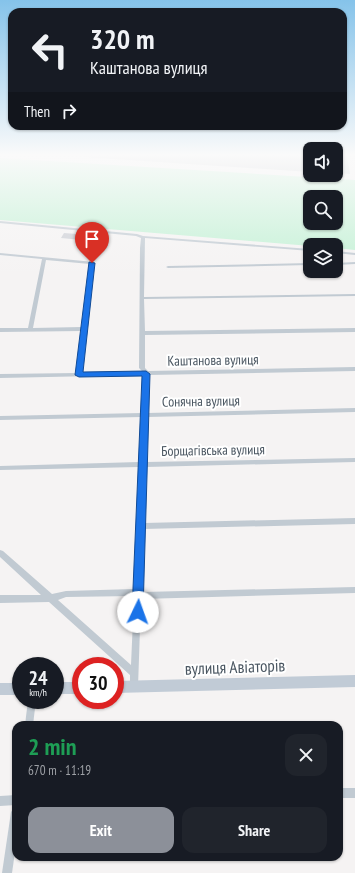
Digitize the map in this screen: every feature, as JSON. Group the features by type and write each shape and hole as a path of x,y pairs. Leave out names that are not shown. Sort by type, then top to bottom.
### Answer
{"main road":[{"name":"вулиця Авіаторів","path":"124,687 355,681"},
{"path":"0,689 12,689"}],"street":[{"path":"0,222 137,235 143,237 303,249"},
{"path":"134,687 146,374 142,368 143,237"},
{"path":"343,253 355,254"},
{"path":"0,254 92,263 79,375"},
{"path":"30,330 44,258"},
{"path":"343,264 355,263"},
{"path":"168,267 303,264"},
{"path":"143,298 355,295"},
{"path":"0,330 84,329"},
{"path":"142,333 355,330"},
{"name":"Каштанова вулиця","path":"0,376 355,369"},
{"name":"Сонячна вулиця","path":"0,418 355,410"},
{"name":"Борщагівська вулиця","path":"0,468 355,460"},
{"path":"141,526 355,521"},
{"path":"0,553 135,674"},
{"path":"0,599 51,598 66,594 355,590"},
{"path":"29,721 31,709"},
{"path":"343,793 355,793"},
{"path":"0,801 12,800"},
{"path":"7,873 12,839"}],"green space":[{"path":"0,195 303,195 303,230 343,230 343,195 355,195 355,250 343,249 343,238 303,238 303,245 0,220"}],"building":[{"path":"64,233 84,235 82,240 61,238"}],"route":[{"path":"92,263 79,375 146,374 138,612"}]}
